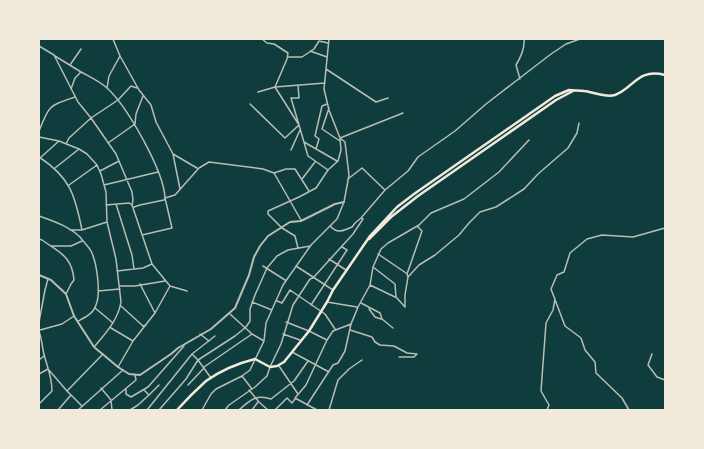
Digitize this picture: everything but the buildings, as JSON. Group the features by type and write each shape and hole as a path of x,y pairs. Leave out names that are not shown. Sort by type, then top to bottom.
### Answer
{"main road":[{"path":"177,410 211,378 245,361 255,358 270,367 284,362 300,340 309,331 354,258 372,236 391,217 418,196 556,100 573,91 581,90 605,96 612,95 620,92 641,77 651,74 665,75"}],"street":[{"path":"113,39 120,56 139,90 151,105 156,122 173,154 180,189"},
{"path":"262,39 267,43 274,44 288,53 288,57 275,87"},
{"path":"298,248 294,236 282,228 267,212 316,188 328,170 338,161 341,150 340,138 324,89 329,39"},
{"path":"520,79 516,65 524,47 524,39"},
{"path":"330,226 335,230 341,231 352,228 385,190 408,171 418,157 455,132 486,104 551,54 566,44 580,39"},
{"path":"288,57 302,57 320,40 329,43"},
{"path":"39,46 107,88 118,100 135,124 158,172 172,228 142,235"},
{"path":"70,65 81,50"},
{"path":"310,51 327,57"},
{"path":"54,55 75,97 91,118 119,161 128,180 133,200 132,205"},
{"path":"107,88 109,76 120,56"},
{"path":"326,69 376,102 388,98"},
{"path":"71,89 75,78 80,72"},
{"path":"258,92 275,87 325,82"},
{"path":"298,85 299,98 291,98 308,156 328,170"},
{"path":"66,144 69,138 91,118 118,100 131,86 139,90"},
{"path":"275,87 299,125"},
{"path":"108,143 135,124 136,114 143,95"},
{"path":"39,131 50,107 75,97"},
{"path":"250,104 285,138 299,125"},
{"path":"316,149 319,139 315,136 322,106 328,104"},
{"path":"329,108 322,129 340,141"},
{"path":"340,138 403,113"},
{"path":"408,277 419,265 435,255 460,235 480,212 496,206 524,189 546,166 568,148 577,133 579,123"},
{"path":"291,150 300,129"},
{"path":"39,137 59,141 87,154 97,165 106,192 107,222 120,289 120,306 111,328 94,347"},
{"path":"202,410 211,394 216,389 242,376 250,370 264,341 266,323 286,280 311,245 337,219 344,202 349,175 345,142 340,138"},
{"path":"307,405 333,365 338,363 345,351 351,324 370,285 373,267 378,254 388,243 417,226 430,214 464,199 499,172 529,140"},
{"path":"59,141 40,158 55,168 69,186 77,208 82,230"},
{"path":"304,142 338,161"},
{"path":"55,168 79,149"},
{"path":"173,154 198,168"},
{"path":"100,171 119,161"},
{"path":"134,207 140,204 164,200 165,198 175,194 198,168 208,162 263,169 274,174 301,221"},
{"path":"302,179 316,162"},
{"path":"69,186 97,165"},
{"path":"348,180 362,168 385,190"},
{"path":"274,174 286,169 295,169 310,192"},
{"path":"103,185 158,172"},
{"path":"39,275 48,279 66,294 74,316 94,347 129,374 140,375 184,344 211,329 230,314 235,308 249,275 254,257 268,236 290,222 301,221 335,204 344,202"},
{"path":"106,205 129,203 134,207 152,264 170,286 188,291"},
{"path":"116,204 132,255 134,269"},
{"path":"39,216 51,220 70,230 81,238 91,251 96,270 98,298 95,308 90,315 78,321"},
{"path":"225,410 229,405 267,376 281,344 292,305 312,278 353,234 363,219 361,218"},
{"path":"70,230 82,230 107,222"},
{"path":"407,274 422,231 417,226"},
{"path":"629,410 622,398 596,373 595,362 585,350 580,338 565,326 551,289 557,275 564,272 570,253 587,239 602,235 633,237 665,228"},
{"path":"39,239 52,246 66,257 73,273 74,280 66,294"},
{"path":"52,246 71,246 82,241"},
{"path":"159,410 186,379 198,360 245,328 250,321 250,309 252,302 267,268 277,256 288,250 311,245"},
{"path":"311,305 347,250 342,246"},
{"path":"370,285 396,297 405,307 407,274 378,254"},
{"path":"329,260 346,270"},
{"path":"117,271 143,268 152,264"},
{"path":"263,266 286,280"},
{"path":"296,266 312,278 333,290"},
{"path":"373,267 395,284 396,297"},
{"path":"39,322 40,310 48,279"},
{"path":"119,286 165,281"},
{"path":"140,284 155,313"},
{"path":"118,367 133,341 155,313 170,286"},
{"path":"98,291 120,289"},
{"path":"276,300 282,303 290,290 325,314 336,330"},
{"path":"39,298 43,299"},
{"path":"547,410 549,405 541,391 546,323 553,310 555,299"},
{"path":"252,302 272,310"},
{"path":"327,302 358,307"},
{"path":"361,303 380,313 382,319"},
{"path":"120,306 143,326 146,325"},
{"path":"368,307 375,317 382,319 393,328"},
{"path":"95,308 113,323"},
{"path":"230,314 252,334 264,341"},
{"path":"39,404 52,391 50,374 44,355 39,330 46,330 62,324 74,316"},
{"path":"286,322 327,340"},
{"path":"275,410 287,398 292,403 306,385 327,340 333,331 351,324"},
{"path":"111,328 133,341"},
{"path":"350,330 372,337 375,342 380,345 394,346 407,353 417,354 414,357 399,357"},
{"path":"200,334 209,341"},
{"path":"188,385 204,367 252,334"},
{"path":"284,334 300,340"},
{"path":"147,410 192,354 215,336"},
{"path":"126,389 126,394 131,397 144,390 184,344"},
{"path":"292,352 329,372"},
{"path":"67,390 103,354"},
{"path":"192,354 211,378"},
{"path":"652,354 648,365 657,377 665,380"},
{"path":"39,360 44,355"},
{"path":"329,410 338,380 349,369 362,360"},
{"path":"239,410 252,399 263,396 271,399 291,383 308,361"},
{"path":"279,365 298,394"},
{"path":"48,369 82,406"},
{"path":"39,374 48,369"},
{"path":"78,410 123,370"},
{"path":"100,410 136,380 135,375"},
{"path":"242,376 252,388"},
{"path":"130,410 138,405 158,385"},
{"path":"102,388 111,400 112,410"},
{"path":"144,390 149,395"},
{"path":"249,390 258,402 268,410"},
{"path":"58,410 72,395"},
{"path":"295,398 317,410"},
{"path":"252,410 258,402"}]}
